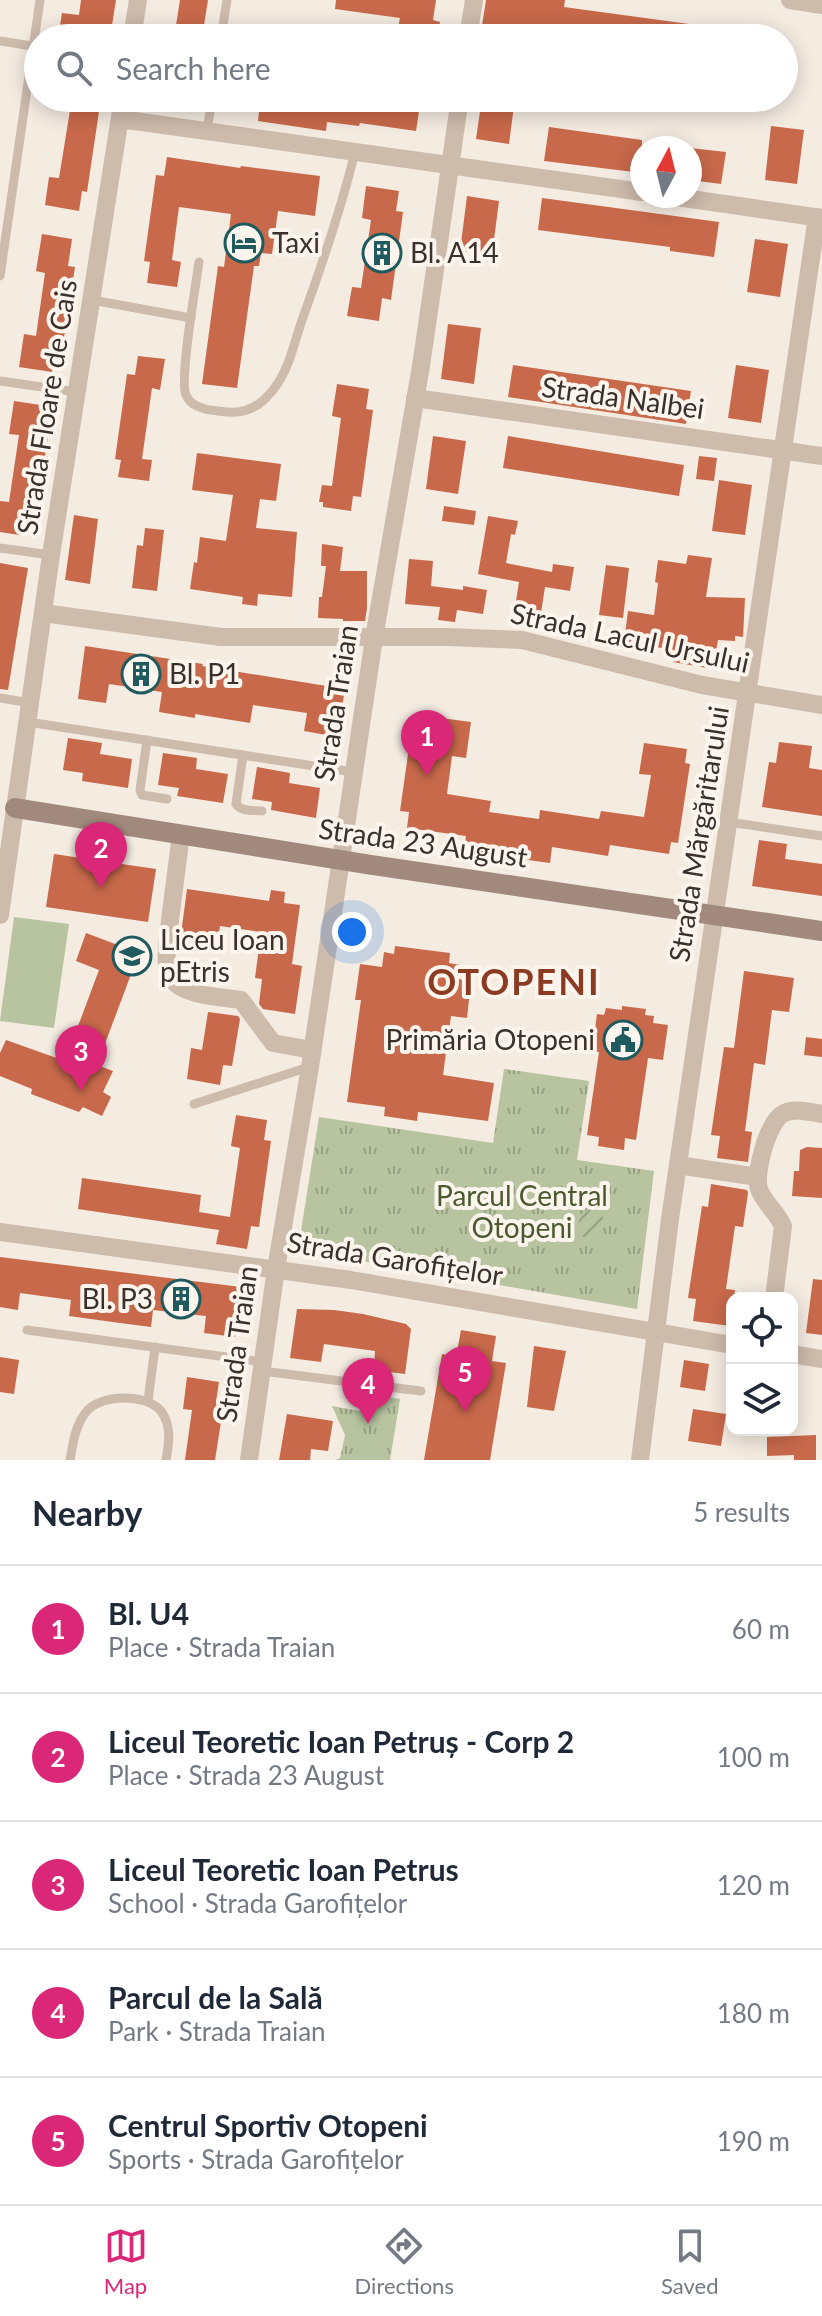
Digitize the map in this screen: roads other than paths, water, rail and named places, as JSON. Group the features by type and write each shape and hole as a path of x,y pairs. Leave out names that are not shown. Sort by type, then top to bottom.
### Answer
{"main road":[{"name":"Strada 23 August","path":"15,808 339,860 822,931"}],"street":[{"path":"134,24 138,0"},
{"path":"470,24 474,0"},
{"path":"790,0 822,5"},
{"name":"Strada Floare de Cais","path":"0,915 51,555 121,112"},
{"name":"Strada Traian","path":"249,1460 339,860 415,398 458,112"},
{"path":"120,119 630,190"},
{"path":"702,200 820,217"},
{"name":"Strada Mărgăritarului","path":"640,1460 714,914 820,217"},
{"name":"Strada Nalbei","path":"415,398 822,456"},
{"name":"Strada Lacul Ursului","path":"43,613 221,637 522,640 663,677 822,705"},
{"path":"181,834 167,944 166,961 170,977 179,987 197,993 241,1000 273,1043 311,1059"},
{"path":"775,1292 783,1226 758,1187 769,1131 779,1116 793,1111 822,1114"},
{"path":"678,1165 758,1177"},
{"name":"Strada Garofițelor","path":"0,1232 276,1269 519,1307 726,1344"},
{"path":"798,1355 822,1359"}],"lane":[{"path":"38,24 40,0"},
{"path":"223,24 227,0"},
{"path":"0,41 24,44"},
{"path":"0,276 26,112"},
{"path":"207,131 210,112"},
{"path":"199,262 184,393 192,403 206,409 233,413 246,410 264,401 280,380 327,252 355,152"},
{"path":"92,300 191,318"},
{"path":"0,381 77,392"},
{"path":"0,548 51,555"},
{"path":"0,698 31,703"},
{"path":"28,722 353,772"},
{"path":"147,740 140,790 142,795 167,799"},
{"path":"243,755 236,804 245,810 262,811"},
{"path":"729,822 822,836"},
{"path":"194,1104 311,1059"},
{"path":"27,1330 155,1347 421,1391"},
{"path":"148,1401 155,1347"},
{"path":"70,1460 74,1435 84,1414 108,1400 148,1401 160,1411 170,1439 166,1460"}],"place":[{"name":"Taxi","path":"244,243"},
{"name":"Bl. A14","path":"382,253"},
{"name":"Bl. P1","path":"141,674"},
{"name":"Bl. U4","path":"427,776"},
{"name":"Liceul Teoretic Ioan Petruș - Corp 2","path":"101,888"},
{"name":"Liceu Ioan pEtris","path":"132,956"},
{"name":"Primăria Otopeni","path":"623,1040"},
{"name":"Liceul Teoretic Ioan Petrus","path":"81,1091"},
{"name":"Bl. P3","path":"181,1299"},
{"name":"Centrul Sportiv Otopeni","path":"465,1412"},
{"name":"Parcul de la Sală","path":"368,1424"}],"district":[{"name":"OTOPENI","path":"514,982"}],"park label":[{"name":"Parcul Central Otopeni","path":"522,1212"}]}
